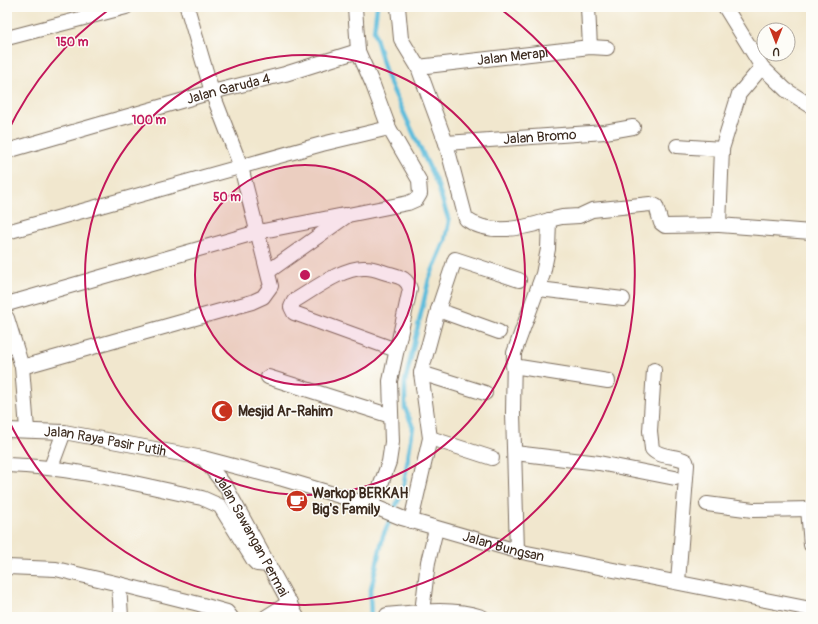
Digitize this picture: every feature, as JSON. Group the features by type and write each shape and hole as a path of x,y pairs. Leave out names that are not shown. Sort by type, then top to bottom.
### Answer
{"street":[{"path":"7,38 126,7"},
{"path":"22,367 252,302 263,297 271,286 269,271 241,167 212,92 187,7"},
{"path":"7,304 258,232 408,203 417,199 420,194 419,180 389,128 374,85 358,51 355,7"},
{"path":"398,7 401,39 418,67 446,143 466,219 480,227 529,227 562,217 579,216 592,210 650,204 656,206 661,223 665,226 720,225 811,232"},
{"path":"588,7 590,47"},
{"path":"725,7 762,67 786,90 811,106"},
{"name":"Jalan Merapi","path":"418,67 590,47 607,48"},
{"name":"Jalan Garuda 4","path":"7,150 212,92 285,74 358,51"},
{"path":"720,225 722,149 739,94 762,67"},
{"name":"Jalan Bromo","path":"446,143 605,132 633,127"},
{"path":"7,232 322,144 389,128"},
{"path":"677,146 722,149"},
{"path":"269,271 348,215"},
{"path":"517,552 513,366 514,352 539,289 548,249 549,220"},
{"path":"407,520 430,438 421,373 438,310 456,259 519,280"},
{"path":"376,508 380,487 389,462 392,442 390,380 410,289 408,282 402,278 367,268 356,268 345,271 294,301 292,307 294,313 396,350"},
{"path":"539,289 623,299"},
{"path":"438,310 498,332"},
{"path":"7,318 22,367 27,429"},
{"path":"513,366 608,382"},
{"path":"654,370 650,431 652,449 659,453 681,458 686,461 687,465 678,582"},
{"path":"421,373 485,393"},
{"path":"268,377 392,416"},
{"name":"Jalan Raya Pasir Putih","path":"7,430 27,429 64,432 203,458"},
{"path":"51,467 64,432"},
{"path":"430,438 492,458"},
{"path":"515,453 599,463 675,478"},
{"name":"Jalan Bungsan","path":"203,458 283,479 376,508 407,520 517,552 811,609"},
{"name":"Jalan Sawangan Permai","path":"203,458 226,487 297,617"},
{"path":"7,465 51,467 75,470 180,493 216,503 220,506 254,562 257,564 269,565"},
{"path":"707,504 753,510 809,509 811,545"},
{"path":"422,612 428,562 436,529"},
{"path":"7,567 56,570 119,584 200,604 227,612 231,617"},
{"path":"119,584 121,617"},
{"path":"266,617 290,602"},
{"path":"386,617 387,615 422,612 465,612 482,617"}],"waterway":[{"path":"371,617 370,594 383,536 403,489 413,427 405,408 405,382 429,279 445,241 449,221 438,186 387,77 374,31 377,7"}],"place":[{"name":"Mesjid Ar-Rahim","path":"222,411"},
{"name":"Warkop BERKAH Big's Family","path":"297,501"}]}
